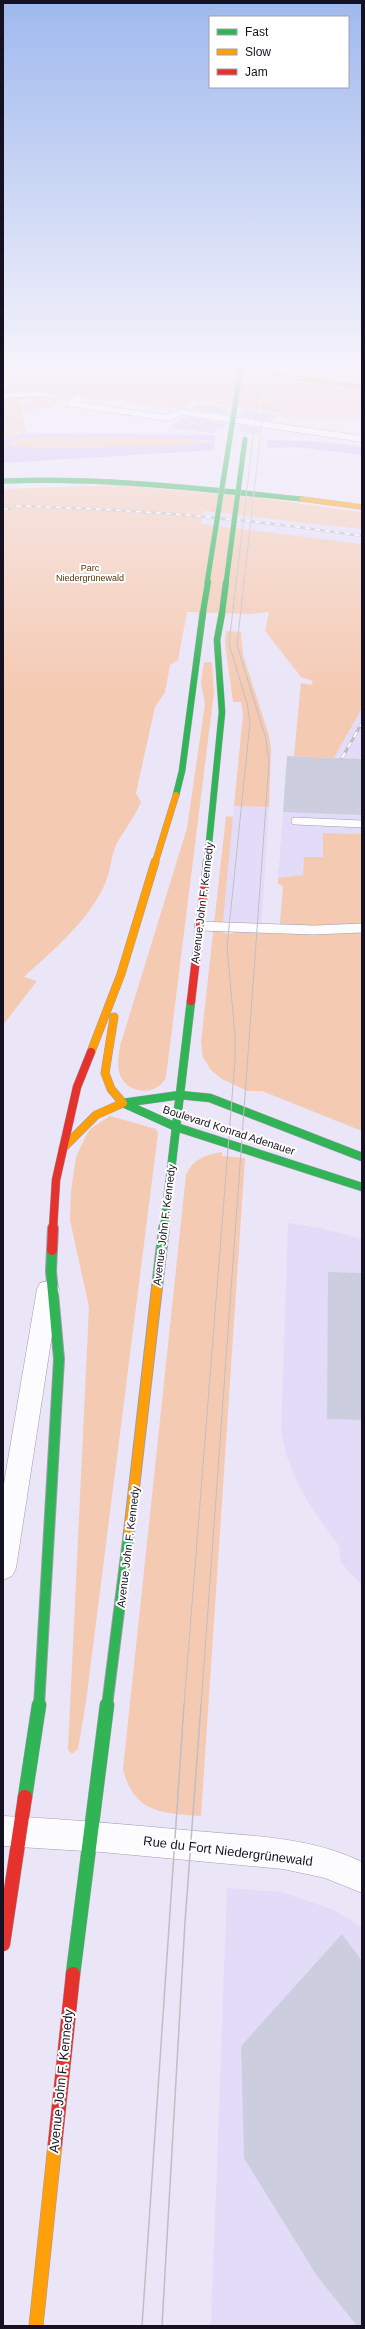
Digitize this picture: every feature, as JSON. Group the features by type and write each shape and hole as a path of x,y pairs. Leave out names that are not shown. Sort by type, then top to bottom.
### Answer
{"main road":[{"path":"3,1944 11,1831 41,1685 59,1359 51,1270 56,1180 77,1087 121,974 182,775 203,612 224,477"},
{"name":"Avenue John F. Kennedy","path":"36,2326 78,1921 91,1836 140,1447 198,926 216,785 222,712 217,640 222,613 240,477"},
{"path":"3,481 79,479 160,484 234,490 362,507"},
{"path":"62,1149 92,1116 104,1109 123,1103 111,1089 105,1073 121,974"},
{"name":"Boulevard Konrad Adenauer","path":"123,1103 180,1095 210,1098 232,1105 362,1157"},
{"name":"Boulevard Konrad Adenauer","path":"123,1103 176,1127 362,1187"}],"street":[{"path":"3,1568 51,1270"},
{"path":"11,1831 91,1836"},
{"name":"Rue du Fort Niedergrünewald","path":"91,1836 229,1849 300,1858 335,1866 362,1878"}],"lane":[{"path":"295,822 362,824"},
{"path":"198,926 314,930 362,928"}],"shaded area":[{"path":"3,505 203,511 259,516 362,529 362,544 201,524"},
{"path":"362,708 362,834 323,833 324,858 303,875 278,878 283,812 334,758"},
{"path":"234,806 269,807 261,933 222,933"},
{"path":"288,1223 321,1228 362,1239 362,1585 341,1563 339,1546 310,1506 295,1478 286,1454 281,1431"},
{"path":"227,1888 282,1892 334,1910 362,1927 362,2326 211,2326"}],"green space":[{"name":"Parc Niedergrünewald","path":"119,485 261,498 362,512 362,529 203,511 201,524 362,544 362,708 334,758 294,756 301,683 311,685 313,681 301,677 265,631 269,612 249,614 187,612 178,660 170,665 165,692 155,707 136,793 141,802 115,847 106,882 96,901 78,925 57,947 24,977 37,981 3,1025 3,489"},
{"path":"226,631 241,632 243,655 269,736 271,749 269,807 234,806 243,714 241,702 233,702 225,644"},
{"path":"204,662 212,662 214,692 166,1077 162,1084 155,1088 148,1090 133,1089 122,1079 119,1071 118,1058 120,1046 187,828 205,704 201,683"},
{"path":"226,816 233,817 222,933 279,934 283,887 278,883 278,878 303,875 304,857 323,857 323,833 362,834 362,1131 262,1091 247,1091 222,1079 211,1070 203,1057 201,1042"},
{"path":"110,1116 156,1129 158,1133 86,1702 78,1749 72,1754 68,1750 89,1307 70,1220 71,1191 76,1157 85,1138 90,1129"},
{"path":"222,1152 222,1156 245,1158 201,1816 173,1814 151,1808 134,1794 128,1784 123,1769 186,1175 196,1161 205,1156"}],"building":[{"path":"287,756 362,759 362,815 283,812"},
{"path":"328,1272 362,1273 362,1420 327,1419"},
{"path":"342,1934 362,1961 362,2326 357,2326 317,2276 244,2158 241,2046"}],"tram line":[{"path":"184,1706 235,1060 235,1035 227,947 250,723 247,703 229,644 248,477"},
{"path":"201,1706 269,763 266,739 237,645 256,477"},
{"path":"142,2326 184,1705"},
{"path":"162,2326 185,1922 201,1705"}],"railway":[{"path":"16,506 103,509 189,515 276,524 362,536"},
{"path":"3,509 11,509"},
{"path":"342,758 362,723"}],"traffic: fast":[{"path":"203,612 224,477"},
{"path":"222,613 240,477"},
{"path":"3,481 54,479 136,482 302,499"},
{"path":"176,795 182,771 203,612"},
{"path":"207,865 222,712 217,640 222,613"},
{"path":"157,1287 191,1001"},
{"path":"123,1103 180,1095 210,1098 362,1157"},
{"path":"123,1103 176,1127 362,1187"},
{"path":"25,1797 40,1701 59,1359 51,1271 52,1250"},
{"path":"73,1974 129,1532"}],"traffic: slow":[{"path":"302,499 362,507"},
{"path":"91,1052 121,974 176,795"},
{"path":"63,1148 96,1115 123,1103 111,1089 105,1073 114,1017"},
{"path":"129,1532 157,1287"},
{"path":"36,2326 55,2144"}],"traffic: jam":[{"path":"191,1001 207,865"},
{"path":"52,1250 56,1180 77,1087 91,1052"},
{"path":"3,1944 25,1797"},
{"path":"55,2144 73,1974"}]}
